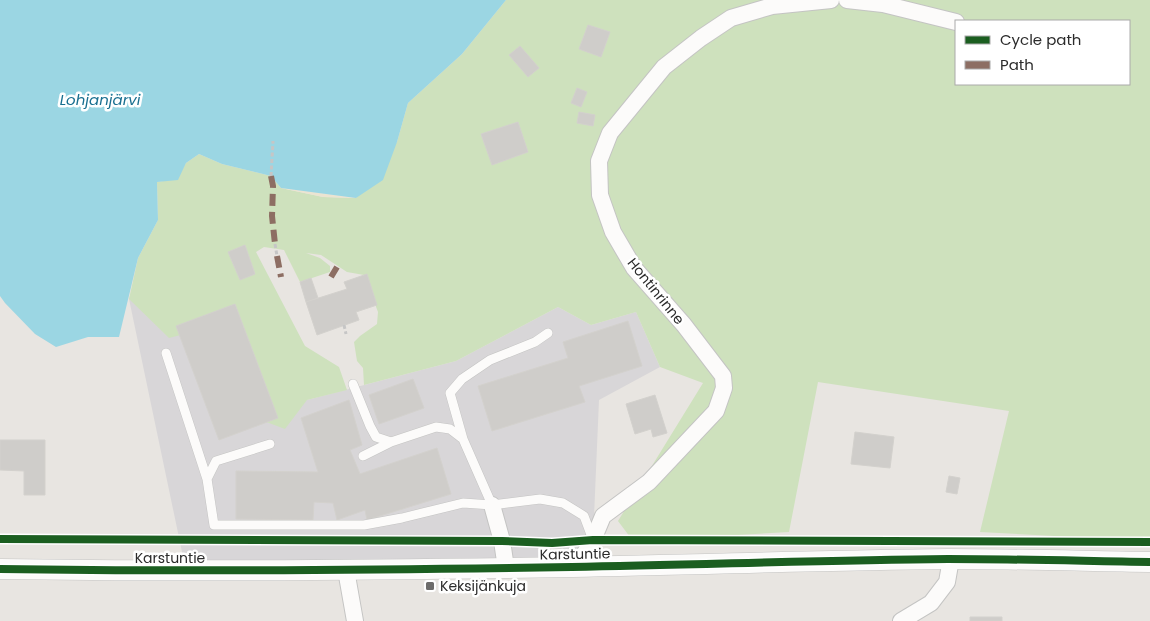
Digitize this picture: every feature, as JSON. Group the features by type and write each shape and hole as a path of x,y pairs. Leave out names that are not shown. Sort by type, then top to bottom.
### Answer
{"street":[{"name":"Hontinrinne","path":"576,567 593,540 603,516 649,482 716,410 724,388 723,376 684,326 634,268 613,232 600,195 599,178 599,161 610,133 664,67 701,38 731,18 772,6 831,0"},
{"path":"847,0 883,4 955,22"},
{"path":"492,505 502,541 506,568"},
{"path":"901,621 931,602 947,582 951,559"},
{"name":"Karstuntie","path":"0,569 346,570 951,559 1150,562"},
{"path":"346,570 355,621"}],"lane":[{"path":"492,505 463,439 450,393 462,379 490,360 535,342 548,333"},
{"path":"166,353 207,479 214,525 364,526 463,503 492,505 540,499 564,503 584,516 593,540"},
{"path":"353,384 376,437 391,442"},
{"path":"363,456 391,442 436,427 450,429 463,439"},
{"path":"207,479 216,461 270,444"}],"path":[{"path":"271,176 273,141"},
{"path":"275,244 277,256"},
{"path":"344,325 346,334"}],"shaded area":[{"path":"158,220 284,406 456,361 558,307 591,325 636,312 660,367 599,400 593,540 576,567 186,571 129,299"}],"green space":[{"path":"506,0 1150,0 1150,541 980,532 1009,411 818,382 789,532 633,541 618,521 703,383 660,367 636,312 591,325 558,307 456,361 364,385 363,368 357,361 354,342 377,324 378,312 364,275 347,272 321,255 306,253 320,258 330,266 330,272 300,282 284,250 264,247 256,252 305,346 339,367 347,390 307,400 285,429 261,420 231,322 169,338 129,299 138,258 158,220 157,182 177,179 186,163 199,154 222,164 271,176 281,188 323,197 356,198 397,142 408,103 462,54"}],"sand":[{"path":"281,188 356,198 323,197"}],"water":[{"name":"Lohjanjärvi","path":"0,0 506,0 462,54 408,103 397,142 383,180 356,198 281,188 271,176 222,164 199,154 186,163 178,180 157,182 158,220 138,258 119,337 88,337 56,347 35,334 0,296"}],"building":[{"path":"588,25 610,32 601,57 579,49"},
{"path":"520,46 539,68 528,77 509,55"},
{"path":"577,88 587,92 581,107 571,103"},
{"path":"579,112 595,115 593,126 577,123"},
{"path":"518,122 528,152 492,165 481,134"},
{"path":"245,245 255,274 240,280 228,252"},
{"path":"367,274 377,305 356,312 359,320 317,335 306,302 347,289 344,282"},
{"path":"311,278 318,298 306,302 300,282"},
{"path":"235,304 278,418 219,440 176,326"},
{"path":"628,321 642,366 579,386 585,402 492,431 478,386 568,358 563,342"},
{"path":"413,379 424,408 379,424 369,395"},
{"path":"655,395 667,433 653,437 651,429 635,434 626,404"},
{"path":"349,400 362,445 350,450 360,474 437,448 451,494 367,520 365,510 337,520 333,503 314,502 313,520 236,519 236,471 318,472 301,418"},
{"path":"855,432 894,437 890,468 851,464"},
{"path":"0,440 45,440 45,495 24,495 24,471 0,470"},
{"path":"949,476 960,478 957,494 946,492"},
{"path":"970,617 1002,617 1002,621 970,621"}],"marked path":[{"path":"271,176 275,244"},
{"path":"277,256 281,277"},
{"path":"331,277 337,267"}],"cycle path":[{"path":"0,539 502,541 552,543 593,540 1150,542"},
{"path":"0,569 429,569 948,559 1150,562"}],"place":[{"name":"Keksijänkuja","path":"430,586"}]}
